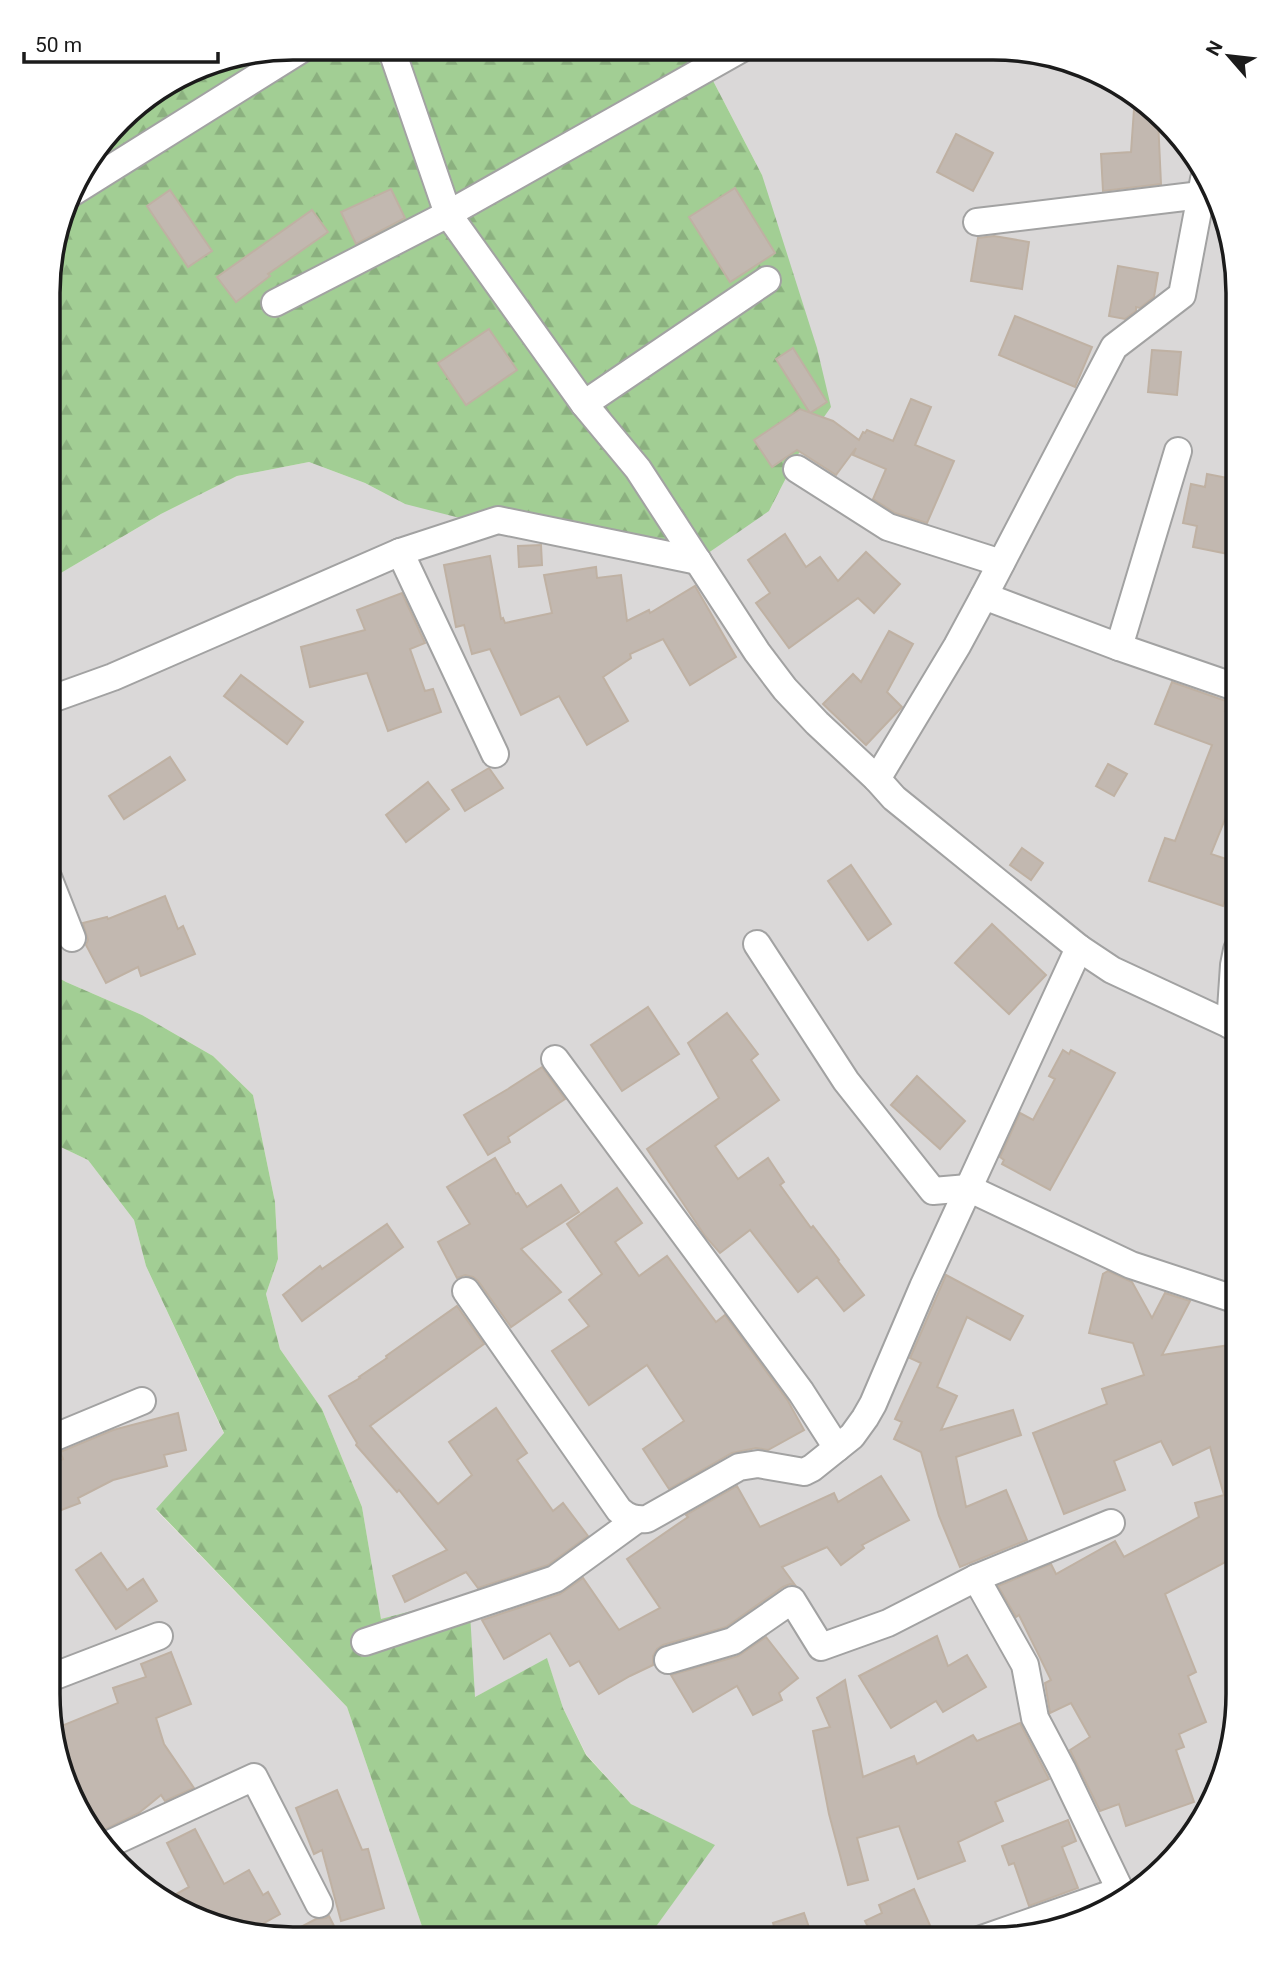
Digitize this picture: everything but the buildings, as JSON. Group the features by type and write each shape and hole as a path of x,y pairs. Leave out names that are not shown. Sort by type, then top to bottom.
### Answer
{"street":[{"path":"87,183 284,60"},
{"path":"395,60 448,214 584,404 638,469 757,652 785,689 894,798 1079,948 1112,970 1225,1022"},
{"path":"275,303 448,214 721,60"},
{"path":"976,222 1200,187"},
{"path":"877,779 957,646 1114,347 1182,295 1202,192"},
{"path":"584,404 767,280"},
{"path":"1119,647 1178,451"},
{"path":"797,469 888,527 1002,563"},
{"path":"60,696 113,677 400,552 498,520 698,561"},
{"path":"400,552 495,754"},
{"path":"984,596 1226,684"},
{"path":"60,908 72,938"},
{"path":"757,944 846,1081 933,1191 968,1188 1131,1265 1225,1296"},
{"path":"466,1291 619,1510 627,1517 647,1520 739,1467 758,1464 804,1472 812,1468 852,1436 873,1404 923,1287 1079,948"},
{"path":"555,1059 801,1391 836,1448"},
{"path":"60,1435 142,1401"},
{"path":"365,1643 555,1579 636,1520"},
{"path":"668,1660 733,1641 792,1600 821,1647 888,1623 976,1578 1111,1522"},
{"path":"976,1578 1025,1665 1035,1718 1119,1889"},
{"path":"60,1674 159,1636"},
{"path":"113,1842 254,1777 319,1904"},
{"path":"1023,1925 1110,1895"}],"shaded area":[{"path":"702,60 1023,61 1082,77 1134,108 1157,128 1194,176 1208,203 1221,247 1226,293 1225,1710 1213,1769 1201,1797 1186,1824 1157,1859 1109,1896 1082,1910 1038,1923 1008,1927 656,1927 714,1845 631,1804 586,1754 563,1708 547,1659 475,1697 381,1620 362,1507 322,1409 280,1349 266,1294 278,1259 275,1202 253,1095 213,1056 142,1015 60,979 60,574 161,514 237,476 309,462 365,483 405,504 769,511 800,451 762,175"},
{"path":"60,1147 88,1160 134,1220 146,1266 224,1434 156,1510 347,1707 422,1927 262,1926 203,1910 151,1879 128,1859 91,1811 77,1784 61,1725 60,1694"}],"green space":[{"path":"702,60 762,175 817,348 831,407 800,451 769,511 685,569 519,533 405,504 365,483 309,462 237,476 161,514 60,574 61,262 77,203 91,176 117,139 139,117 190,84 232,67 262,61"},
{"path":"60,979 142,1015 213,1056 253,1095 275,1202 278,1259 266,1294 280,1349 322,1409 362,1507 381,1619 469,1596 475,1697 547,1658 563,1708 586,1755 631,1804 715,1845 656,1927 422,1927 347,1707 156,1509 224,1433 146,1266 134,1220 88,1160 60,1147"}]}
